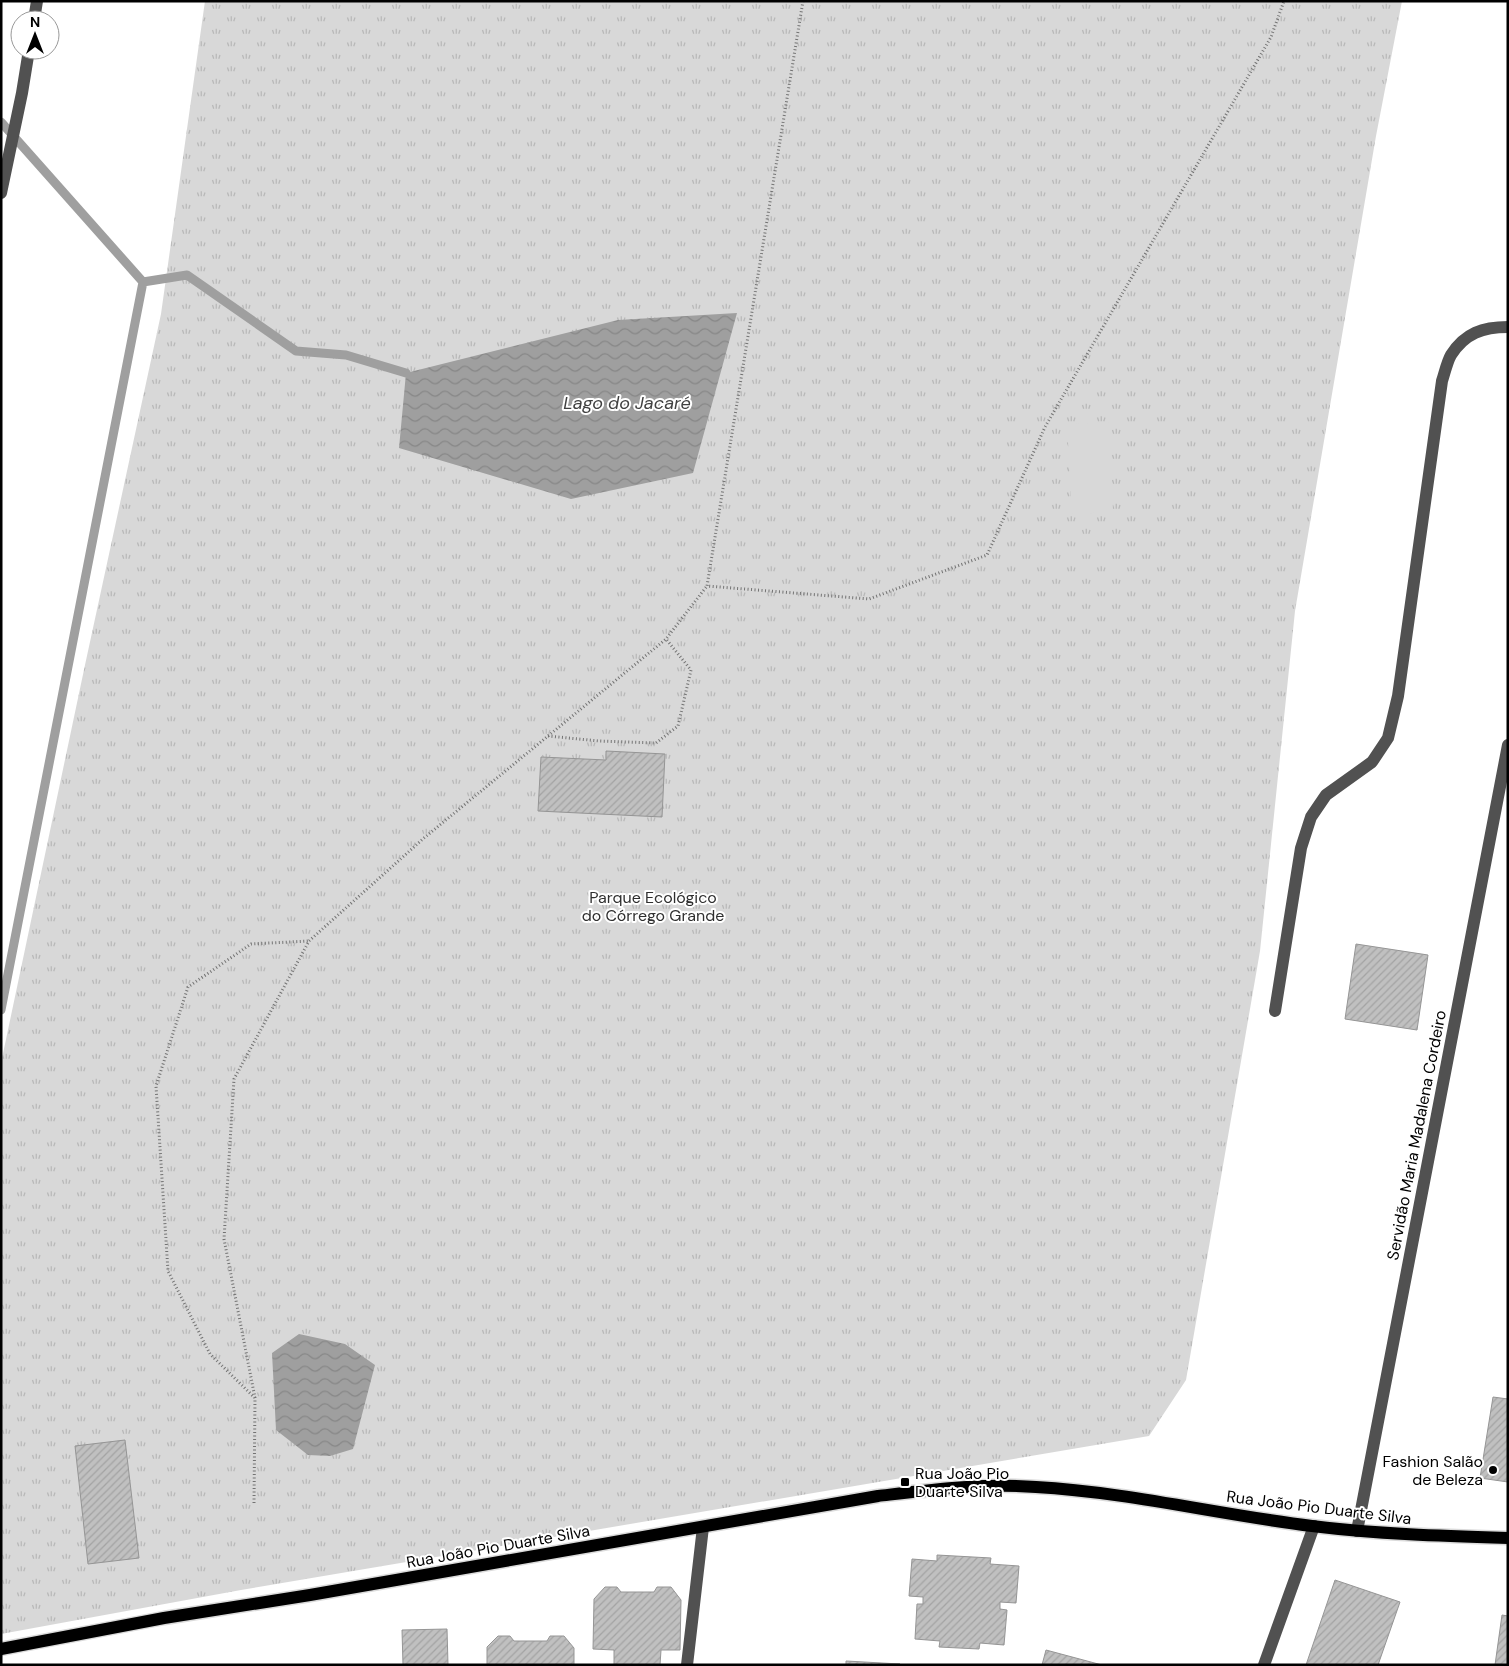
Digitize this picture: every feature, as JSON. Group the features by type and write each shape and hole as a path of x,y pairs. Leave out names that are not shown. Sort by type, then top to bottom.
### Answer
{"main road":[{"name":"Rua João Pio Duarte Silva","path":"1,1649 164,1618 310,1596 878,1496 934,1489 986,1486 1035,1487 1099,1493 1357,1531 1508,1538"}],"street":[{"path":"1,193 27,60"},
{"path":"1275,1011 1301,848 1311,817 1326,795 1372,762 1388,738 1398,696 1442,380 1451,356 1467,336 1492,327 1508,327"},
{"name":"Servidão Maria Madalena Cordeiro","path":"1357,1531 1508,745"},
{"path":"1264,1665 1314,1526"},
{"path":"687,1665 703,1527"}],"path":[{"path":"254,1503 255,1398 224,1239 234,1079 309,941 424,838 666,639 707,586 803,1"},
{"path":"707,586 869,599 987,555 1045,427 1271,37 1284,1"},
{"path":"548,736 656,744 678,726 691,670 666,639"},
{"path":"255,1398 210,1354 168,1271 156,1086 188,987 251,944 309,941"}],"green space":[{"name":"Parque Ecológico do Córrego Grande","path":"205,1 1402,1 1376,136 1295,611 1260,951 1186,1380 1149,1436 241,1590 1,1634 1,1063 161,314"},
{"path":"1109,422 1113,512 1072,514 1067,424"}],"water":[{"name":"Lago do Jacaré","path":"737,313 693,473 571,499 399,448 406,373 618,320"},
{"path":"299,1334 345,1344 375,1365 353,1449 330,1456 308,1455 276,1430 272,1353"}],"building":[{"path":"606,751 665,754 662,817 538,811 541,757 606,760"},
{"path":"1356,944 1428,955 1417,1030 1345,1019"},
{"path":"1493,1397 1508,1399 1508,1482 1480,1478"},
{"path":"125,1440 139,1558 88,1564 75,1446"},
{"path":"937,1555 991,1558 990,1564 1019,1566 1016,1603 1000,1602 1000,1609 1007,1610 1004,1645 980,1643 979,1649 939,1647 940,1641 915,1639 917,1604 923,1604 923,1597 909,1596 912,1559 937,1561"},
{"path":"1335,1580 1400,1602 1378,1665 1306,1665"},
{"path":"605,1587 617,1587 621,1592 654,1592 657,1587 671,1587 681,1600 680,1650 661,1650 660,1665 614,1665 614,1650 593,1649 594,1599"},
{"path":"1502,1615 1508,1616 1508,1665 1495,1665"},
{"path":"447,1629 448,1665 403,1665 402,1630"},
{"path":"498,1636 510,1636 514,1641 547,1641 550,1636 564,1636 574,1648 574,1665 487,1665 487,1647"},
{"path":"1046,1650 1102,1665 1042,1665"},
{"path":"846,1661 900,1664 846,1665"}],"waterway":[{"path":"1,122 143,282 187,275 296,351 346,355 406,373"},
{"path":"1,1010 143,282"}],"place":[{"name":"Fashion Salão de Beleza","path":"1493,1470"},
{"name":"Rua João Pio Duarte Silva","path":"905,1482"}]}
